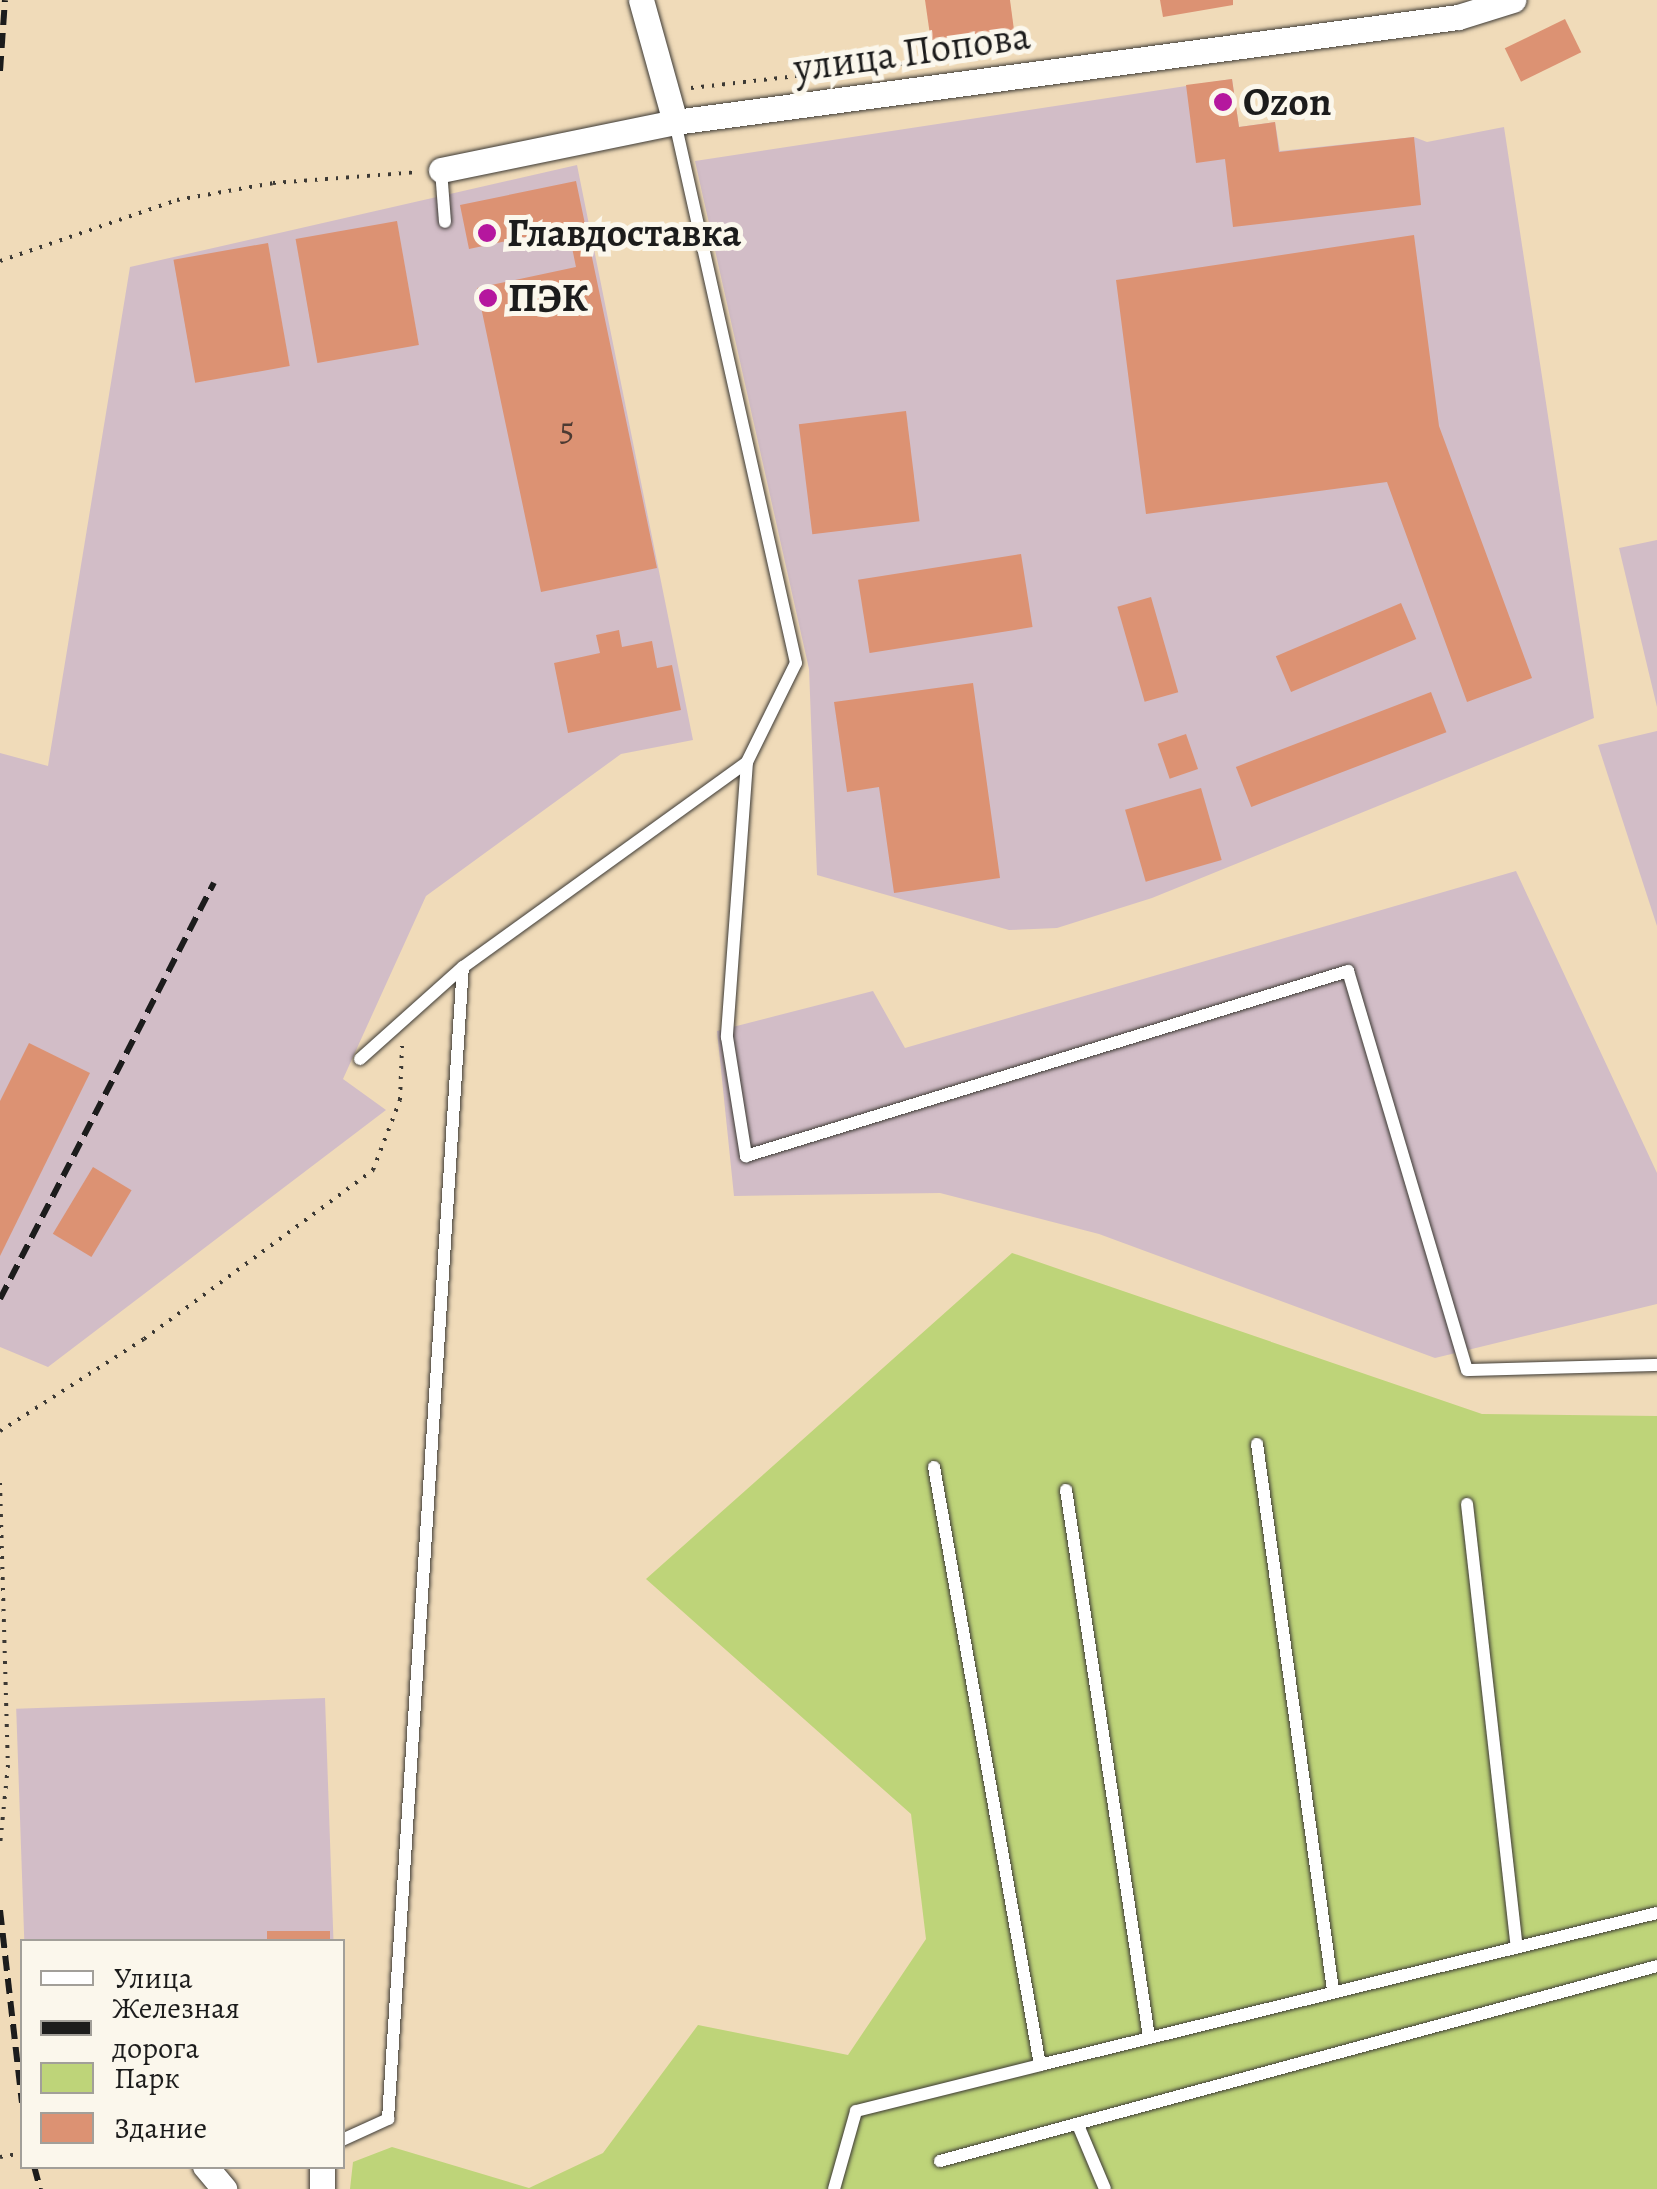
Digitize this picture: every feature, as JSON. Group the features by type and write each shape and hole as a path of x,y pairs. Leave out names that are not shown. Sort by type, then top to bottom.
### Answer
{"street":[{"path":"642,0 674,122"},
{"name":"улица Попова","path":"441,170 674,122 1458,18 1512,0"},
{"path":"207,2169 224,2189"}],"lane":[{"path":"674,122 796,663 748,762 727,1037 746,1156 1348,971 1467,1370 1657,1365"},
{"path":"441,170 445,222"},
{"path":"360,1059 400,1028 463,967 748,762"},
{"path":"345,2139 388,2118 463,967"},
{"path":"1257,1444 1333,1990"},
{"path":"934,1467 1040,2065"},
{"path":"1066,1490 1149,2036"},
{"path":"1467,1504 1516,1944"},
{"path":"834,2189 856,2111 1516,1944 1657,1913"},
{"path":"940,2161 1657,1966"},
{"path":"1078,2125 1105,2189"}],"path":[{"path":"0,262 177,200 274,183 441,170"},
{"path":"0,1431 144,1339 373,1170 400,1100 400,1028"},
{"path":"0,1483 8,1764 0,1845"}],"shaded area":[{"path":"1232,79 1239,127 1275,122 1280,151 1414,137 1427,142 1504,127 1594,718 1152,898 1057,928 1009,930 817,875 809,669 695,161"},
{"path":"577,165 693,740 621,754 426,896 343,1079 386,1110 48,1367 0,1347 0,753 48,766 130,267"},
{"path":"1657,540 1657,707 1619,548"},
{"path":"1657,731 1657,926 1598,745"},
{"path":"1516,871 1657,1173 1657,1304 1435,1358 1099,1234 940,1193 734,1196 717,1031 873,991 905,1048"},
{"path":"325,1698 333,1939 24,1939 16,1709"}],"green space":[{"path":"1012,1253 1482,1414 1657,1416 1657,2189 350,2189 353,2162 392,2147 529,2188 603,2153 698,2025 848,2055 926,1939 911,1814 646,1579"}],"building":[{"path":"925,0 1010,0 1014,30 931,42"},
{"path":"1160,0 1233,0 1233,5 1163,17"},
{"path":"1565,19 1581,52 1521,82 1505,48"},
{"path":"1232,79 1239,127 1275,122 1279,152 1414,137 1421,205 1233,227 1225,159 1196,163 1186,85"},
{"path":"576,181 657,568 541,592 477,288 576,267 568,228 469,249 460,205"},
{"path":"397,221 419,345 317,363 296,239"},
{"path":"1414,235 1439,426 1532,678 1467,702 1387,482 1146,514 1116,280"},
{"path":"268,243 290,366 195,383 173,260"},
{"path":"906,411 920,521 812,534 799,424"},
{"path":"1021,554 1033,627 870,653 858,580"},
{"path":"1151,597 1178,692 1145,702 1117,607"},
{"path":"1401,603 1416,639 1291,692 1276,656"},
{"path":"619,630 622,647 652,641 657,668 672,665 681,710 568,733 554,663 600,653 596,635"},
{"path":"973,683 1000,878 894,893 879,787 847,792 834,702"},
{"path":"1431,692 1446,732 1251,807 1236,767"},
{"path":"1186,734 1198,769 1170,779 1158,744"},
{"path":"1201,788 1222,860 1146,882 1125,810"},
{"path":"29,1043 90,1073 0,1256 0,1101"},
{"path":"93,1167 132,1190 91,1257 53,1234"},
{"path":"267,1931 330,1931 330,1939 267,1939"}],"railway":[{"path":"0,71 5,0"},
{"path":"0,1299 214,883"},
{"path":"0,1910 20,2085"},
{"path":"35,2169 40,2189"}],"place":[{"name":"Ozon","path":"1223,102"},
{"name":"Главдоставка","path":"487,233"},
{"name":"ПЭК","path":"488,298"}]}
